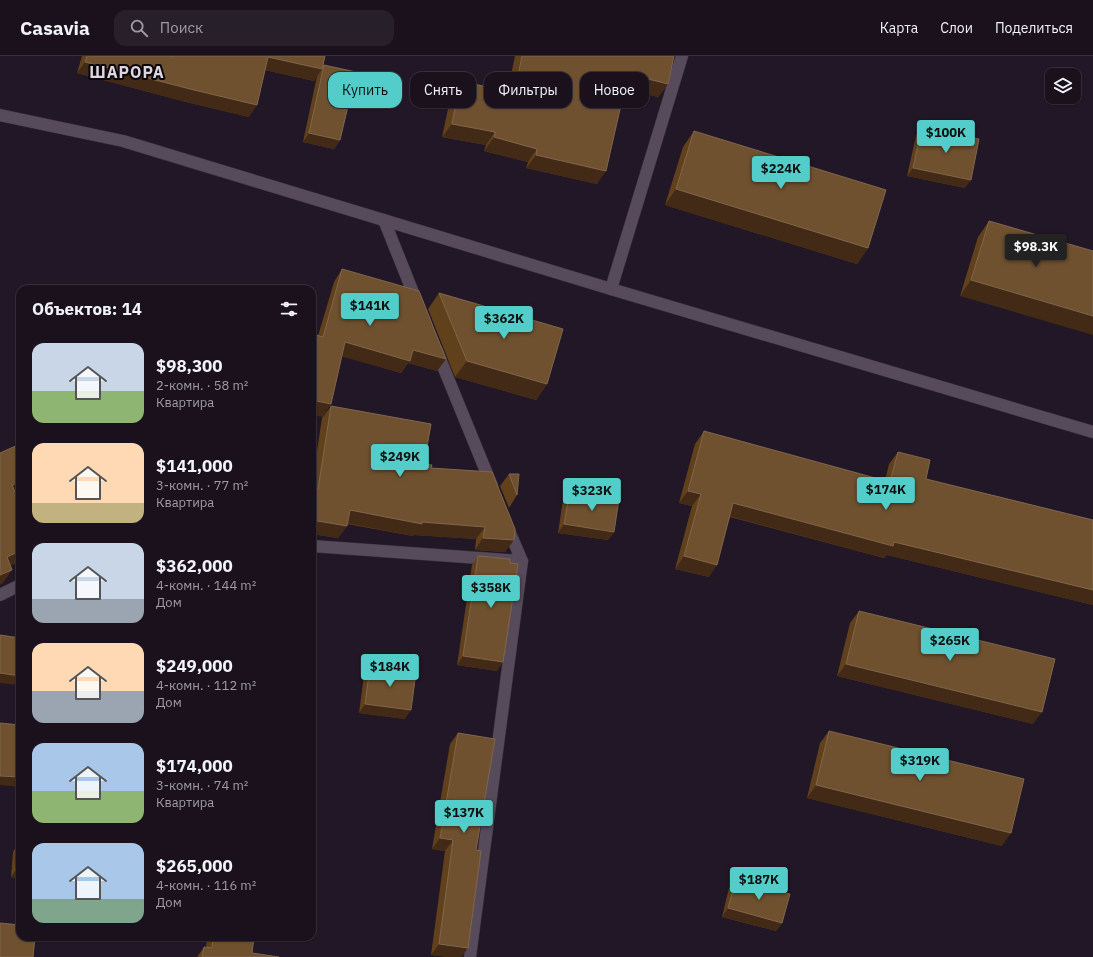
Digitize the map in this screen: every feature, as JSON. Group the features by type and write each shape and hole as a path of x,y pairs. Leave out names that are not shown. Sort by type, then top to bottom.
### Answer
{"street":[{"path":"611,289 682,56"},
{"path":"0,115 123,141 611,289 1093,432"},
{"path":"384,220 423,317"},
{"path":"432,339 495,494"},
{"path":"470,957 522,561 504,517"},
{"path":"316,546 522,561"},
{"path":"0,595 16,587"}],"building":[{"path":"87,56 325,56 322,69 268,57 257,105 85,62"},
{"path":"522,56 674,56 668,84 649,79 649,72 580,72 580,108 620,108 606,171 536,155 537,149 494,137 495,132 452,124 455,108 476,108 476,84 484,86 484,108 572,108 572,72 519,72"},
{"path":"324,65 356,72 328,72 328,108 348,108 340,140 309,133"},
{"path":"922,127 979,139 971,180 913,168"},
{"path":"694,131 886,190 868,248 676,189"},
{"path":"989,221 1093,251 1093,316 971,280"},
{"path":"342,269 419,291 446,359 413,350 410,361 345,342 331,404 316,401 316,335 323,337"},
{"path":"439,293 563,329 547,384 467,361"},
{"path":"331,406 431,424 424,464 432,465 431,468 492,472 515,529 514,540 483,538 485,527 422,522 422,524 350,510 347,526 316,521 316,489 318,489"},
{"path":"704,431 890,482 898,452 930,460 926,479 1093,520 1093,590 894,542 893,546 733,503 717,565 684,556 701,494 688,491"},
{"path":"16,446 16,484 12,485 16,494 16,553 7,557 12,570 0,575 0,453"},
{"path":"509,474 519,474 517,495"},
{"path":"570,491 619,499 614,532 564,524"},
{"path":"478,556 510,559 510,563 518,564 503,662 463,656"},
{"path":"859,611 1055,659 1042,712 846,664"},
{"path":"0,635 16,637 16,675 0,673"},
{"path":"370,666 416,672 411,710 365,704"},
{"path":"0,723 16,725 16,777 0,776"},
{"path":"829,731 1024,779 1011,833 816,785"},
{"path":"458,733 495,739 476,850 481,851 468,948 439,944 453,840 440,838"},
{"path":"736,880 790,894 782,923 728,908"},
{"path":"0,923 16,925 16,941 35,941 33,957 0,957"},
{"path":"213,941 254,941 252,953 279,957 202,957 204,947 212,948"}],"district":[{"name":"ШАРОРА","path":"127,72"}]}
